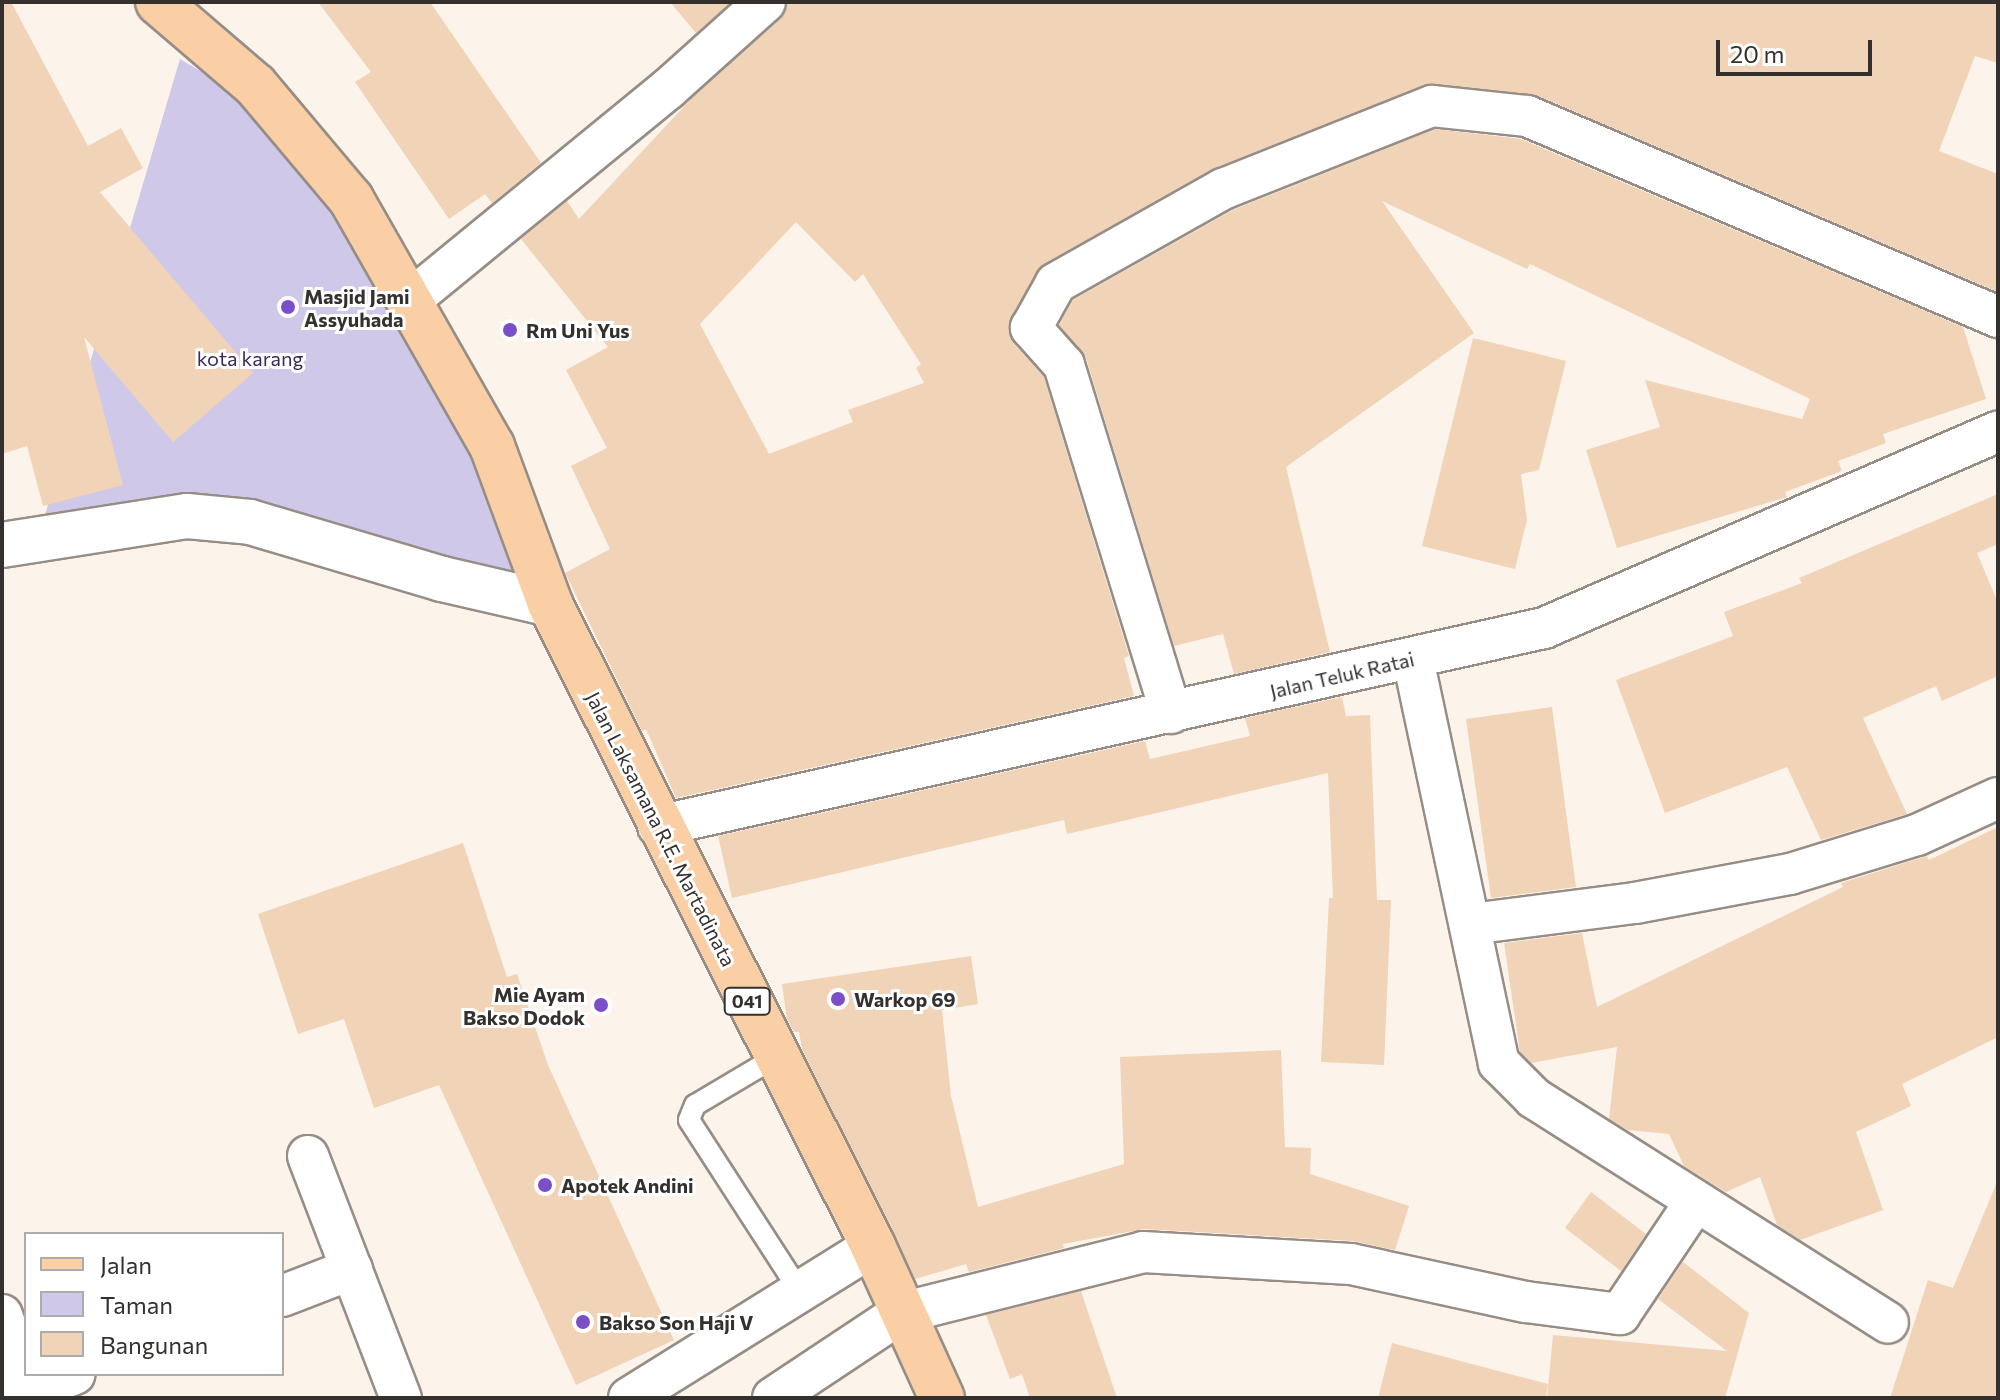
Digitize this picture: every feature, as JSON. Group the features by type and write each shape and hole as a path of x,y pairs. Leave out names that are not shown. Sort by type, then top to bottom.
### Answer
{"main road":[{"name":"Jalan Laksamana R.E. Martadinata","path":"178,8 255,85 351,199 492,446 550,604 658,826 873,1246 942,1398"}],"street":[{"path":"410,300 668,89 765,2"},
{"path":"1171,713 1064,365 1031,328 1056,283 1223,189 1432,106 1527,116 1998,317"},
{"name":"Jalan Teluk Ratai","path":"658,826 1544,628 1998,432"},
{"path":"2,545 187,516 250,522 442,579 550,604"},
{"path":"1413,659 1471,924 1491,1037 1499,1063 1512,1081 1888,1323"},
{"path":"1471,924 1635,903 1790,874 1917,835 1998,798"},
{"path":"308,1156 401,1398"},
{"path":"773,1398 901,1313 1143,1252 1351,1264 1526,1302 1620,1314 1696,1201"},
{"path":"629,1398 802,1295 873,1246"},
{"path":"284,1295 352,1269"},
{"path":"2,1315 24,1396 70,1376"}],"lane":[{"path":"776,1057 695,1105 689,1120 802,1295"}],"green space":[{"name":"kota karang","path":"180,59 242,96 333,202 477,448 537,597 246,510 44,518"}],"building":[{"path":"2,2 11,2 88,146 121,128 143,168 100,192 253,373 173,442 84,337 123,485 43,506 27,446 2,454"},
{"path":"318,2 430,2 541,163 492,203 485,194 449,219 355,82 371,72"},
{"path":"670,2 731,2 696,33"},
{"path":"787,2 1998,2 1998,63 1975,56 1939,151 1998,174 1998,292 1536,95 1424,85 1212,169 1045,263 1011,317 1013,343 1044,377 1129,656 1124,658 1134,696 676,798 646,729 642,731 565,573 610,549 571,466 607,448 566,370 608,347 521,239 567,201 579,219 691,99 780,19","holes":["796,222 855,282 863,274 921,364 916,368 924,383 848,410 853,422 769,454 700,324"]},
{"path":"1435,129 1521,139 1963,327 1986,399 1883,434 1886,443 1838,461 1842,471 1785,492 1787,497 1617,548 1586,450 1660,427 1645,380 1802,419 1810,399 1530,264 1527,269 1382,201 1474,333 1286,467 1330,652 1234,674 1223,634 1174,646 1086,358 1059,325 1073,300 1233,210"},
{"path":"1473,338 1566,361 1539,470 1521,474 1527,520 1515,569 1422,546"},
{"path":"1998,494 1998,544 1977,553 1998,603 1998,676 1942,701 1936,686 1863,718 1907,814 1821,840 1787,767 1665,813 1616,680 1733,636 1724,612 1802,583 1799,578"},
{"path":"1342,697 1346,716 1370,715 1377,900 1391,900 1384,1065 1321,1062 1329,898 1333,898 1328,773 1067,834 1064,820 732,898 718,836 1145,741 1150,759 1250,736 1245,718"},
{"path":"1552,707 1576,887 1491,898 1466,719"},
{"path":"1998,827 1998,1037 1902,1084 1911,1106 1856,1132 1883,1210 1800,1240 1777,1225 1760,1177 1726,1192 1684,1166 1669,1134 1628,1130 1609,1119 1617,1047 1531,1063 1520,1052 1504,943 1582,933 1597,1007 1843,887 1841,883 1927,856 1929,860"},
{"path":"463,843 507,977 517,974 548,1065 674,1340 576,1385 439,1085 374,1108 344,1019 298,1034 258,914"},
{"path":"971,956 978,1004 942,1010 951,1096 978,1207 1124,1164 1120,1057 1281,1050 1285,1147 1311,1148 1310,1174 1409,1206 1395,1250 1353,1241 1144,1229 1063,1244 1064,1248 969,1272 966,1264 915,1279 802,1049 799,1032 794,1032 787,1020 782,984"},
{"path":"1997,1182 1998,1398 1890,1398 1928,1280 1953,1288"},
{"path":"1591,1192 1646,1234 1621,1271 1565,1228"},
{"path":"1683,1262 1749,1313 1725,1398 1547,1398 1553,1335 1727,1351 1658,1299"},
{"path":"1081,1291 1117,1398 1030,1398 1022,1374 1010,1379 986,1315"},
{"path":"1392,1343 1548,1384 1546,1398 1378,1398"}],"place":[{"name":"Masjid Jami Assyuhada","path":"288,307"},
{"name":"Rm Uni Yus","path":"510,330"},
{"name":"Warkop 69","path":"838,999"},
{"name":"Mie Ayam Bakso Dodok","path":"601,1005"},
{"name":"Apotek Andini","path":"545,1185"},
{"name":"Bakso Son Haji V","path":"583,1322"}]}
